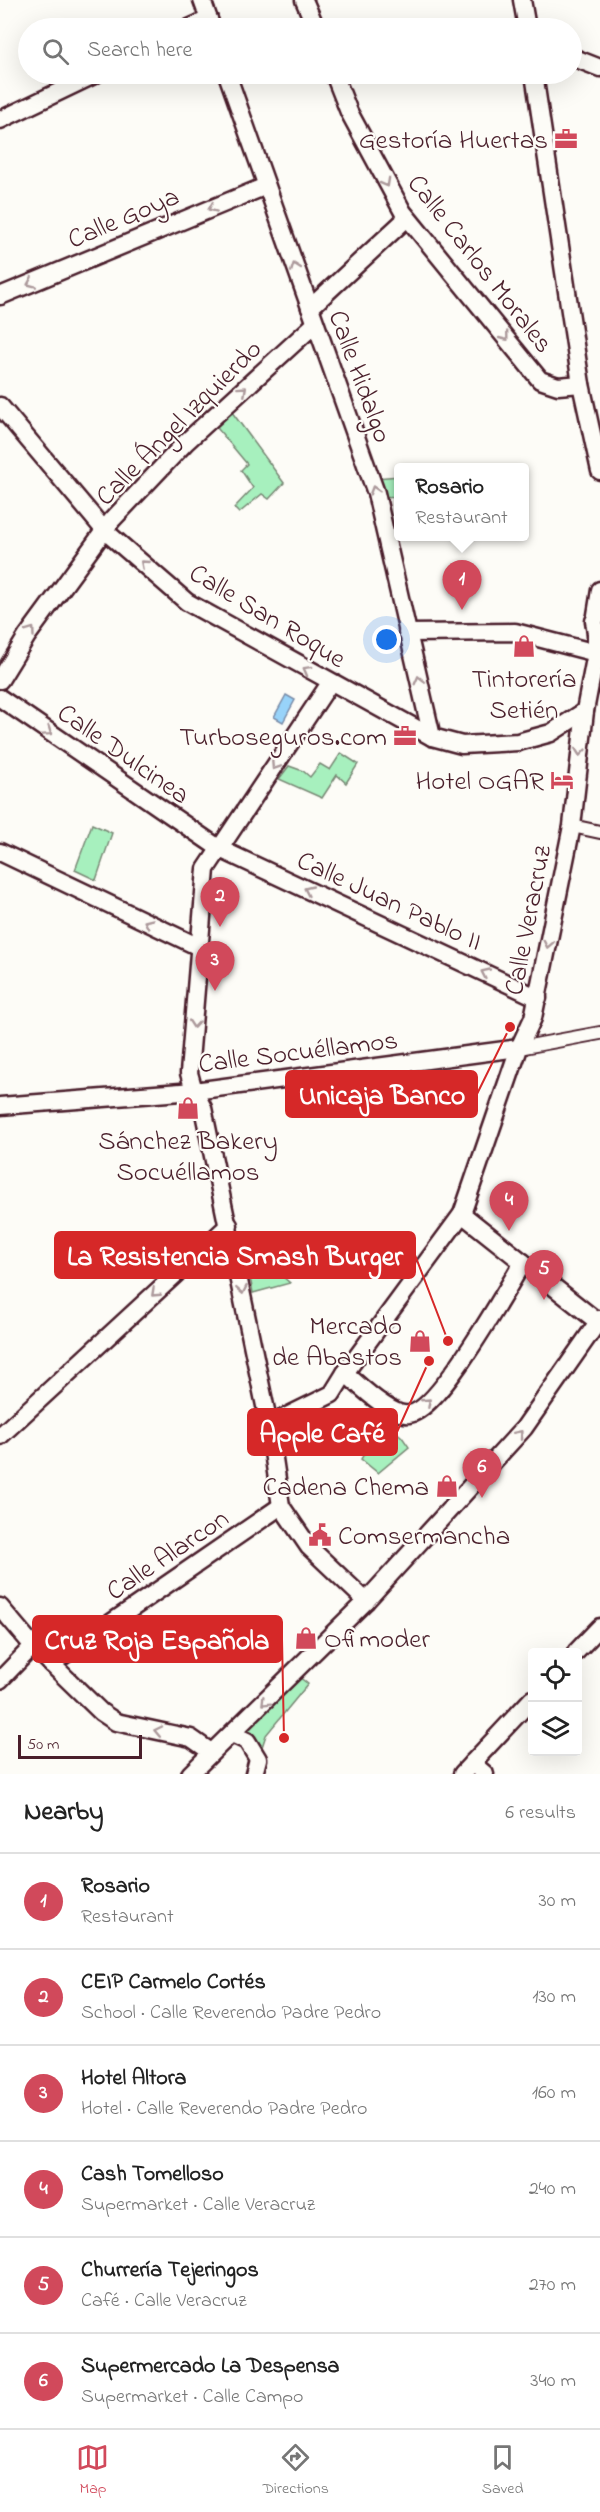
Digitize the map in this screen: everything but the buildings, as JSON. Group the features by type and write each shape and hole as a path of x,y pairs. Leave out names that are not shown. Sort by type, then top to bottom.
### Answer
{"street":[{"path":"202,0 208,18"},
{"path":"304,0 312,18"},
{"path":"522,0 525,18"},
{"path":"582,61 600,68"},
{"path":"0,120 75,84"},
{"name":"Calle Hidalgo","path":"230,84 376,493 432,737"},
{"name":"Calle Carlos Morales","path":"338,84 349,111 407,218 540,380 558,386 581,384"},
{"path":"536,84 581,384 600,471"},
{"name":"Calle Goya","path":"0,296 266,186"},
{"path":"309,308 407,218"},
{"name":"Calle Ángel Izquierdo","path":"0,680 27,636 105,531 186,442 315,324"},
{"name":"Calle San Roque","path":"0,406 105,531 187,602 432,737 462,745 518,742 551,733 585,711"},
{"name":"Calle Veracruz","path":"269,1425 332,1394 462,1214 519,1048 533,1018 538,998 572,826 585,711 598,630 600,590"},
{"path":"407,633 598,630"},
{"path":"330,682 206,869 189,1072 202,1108 229,1225 269,1425 281,1506 309,1547 366,1601"},
{"name":"Calle Dulcinea","path":"0,698 220,849"},
{"path":"572,826 600,832"},
{"name":"Calle Juan Pablo II","path":"220,849 538,998"},
{"path":"0,852 201,948"},
{"name":"Calle Socuéllamos","path":"0,1106 194,1091 519,1048 600,1033"},
{"path":"190,1774 366,1601 524,1428 599,1321 462,1214"},
{"path":"0,1436 229,1225"},
{"path":"345,1373 393,1411 408,1415 415,1413 434,1397 481,1333 523,1262"},
{"name":"Calle Alarcon","path":"51,1664 281,1506"},
{"path":"0,1607 33,1646 101,1713 116,1722 191,1738 211,1752"},
{"path":"581,1648 600,1627"},
{"path":"0,1680 33,1646"},
{"path":"473,1770 530,1702"},
{"path":"232,1734 247,1741 258,1759 254,1774"}],"green space":[{"path":"229,408 284,483 269,499 262,494 239,513 234,508 253,488 241,470 247,464 213,423"},
{"path":"394,476 394,497 381,498 376,478"},
{"path":"341,753 358,764 346,783 337,775 322,798 279,779 289,766 303,771 310,777 320,764 330,770"},
{"path":"92,824 112,833 96,880 75,870"},
{"path":"275,1270 290,1283 253,1293 250,1277"},
{"path":"380,1417 402,1437 409,1447 378,1473 361,1459 364,1454 355,1447"},
{"path":"298,1676 308,1684 266,1735 261,1750 253,1735 244,1729"}],"water":[{"path":"286,695 295,700 283,722 274,717"}],"place":[{"name":"Gestoría Huertas","path":"566,139"},
{"name":"Rosario","path":"462,610"},
{"name":"Tintorería Setién","path":"524,646"},
{"name":"Turboseguros.com","path":"405,736"},
{"name":"Hotel OGAR","path":"562,780"},
{"name":"CEIP Carmelo Cortés","path":"220,927"},
{"name":"Hotel Altora","path":"215,991"},
{"name":"Unicaja Banco","path":"510,1027"},
{"name":"Sánchez Bakery Socuéllamos","path":"188,1108"},
{"name":"Cash Tomelloso","path":"509,1231"},
{"name":"Churrería Tejeringos","path":"544,1300"},
{"name":"Mercado de Abastos","path":"420,1341"},
{"name":"La Resistencia Smash Burger","path":"448,1341"},
{"name":"Apple Café","path":"429,1361"},
{"name":"Cadena Chema","path":"447,1486"},
{"name":"Supermercado La Despensa","path":"482,1498"},
{"name":"Comsermancha","path":"320,1535"},
{"name":"Ofimoder","path":"306,1638"},
{"name":"Cruz Roja Española","path":"284,1738"}]}
